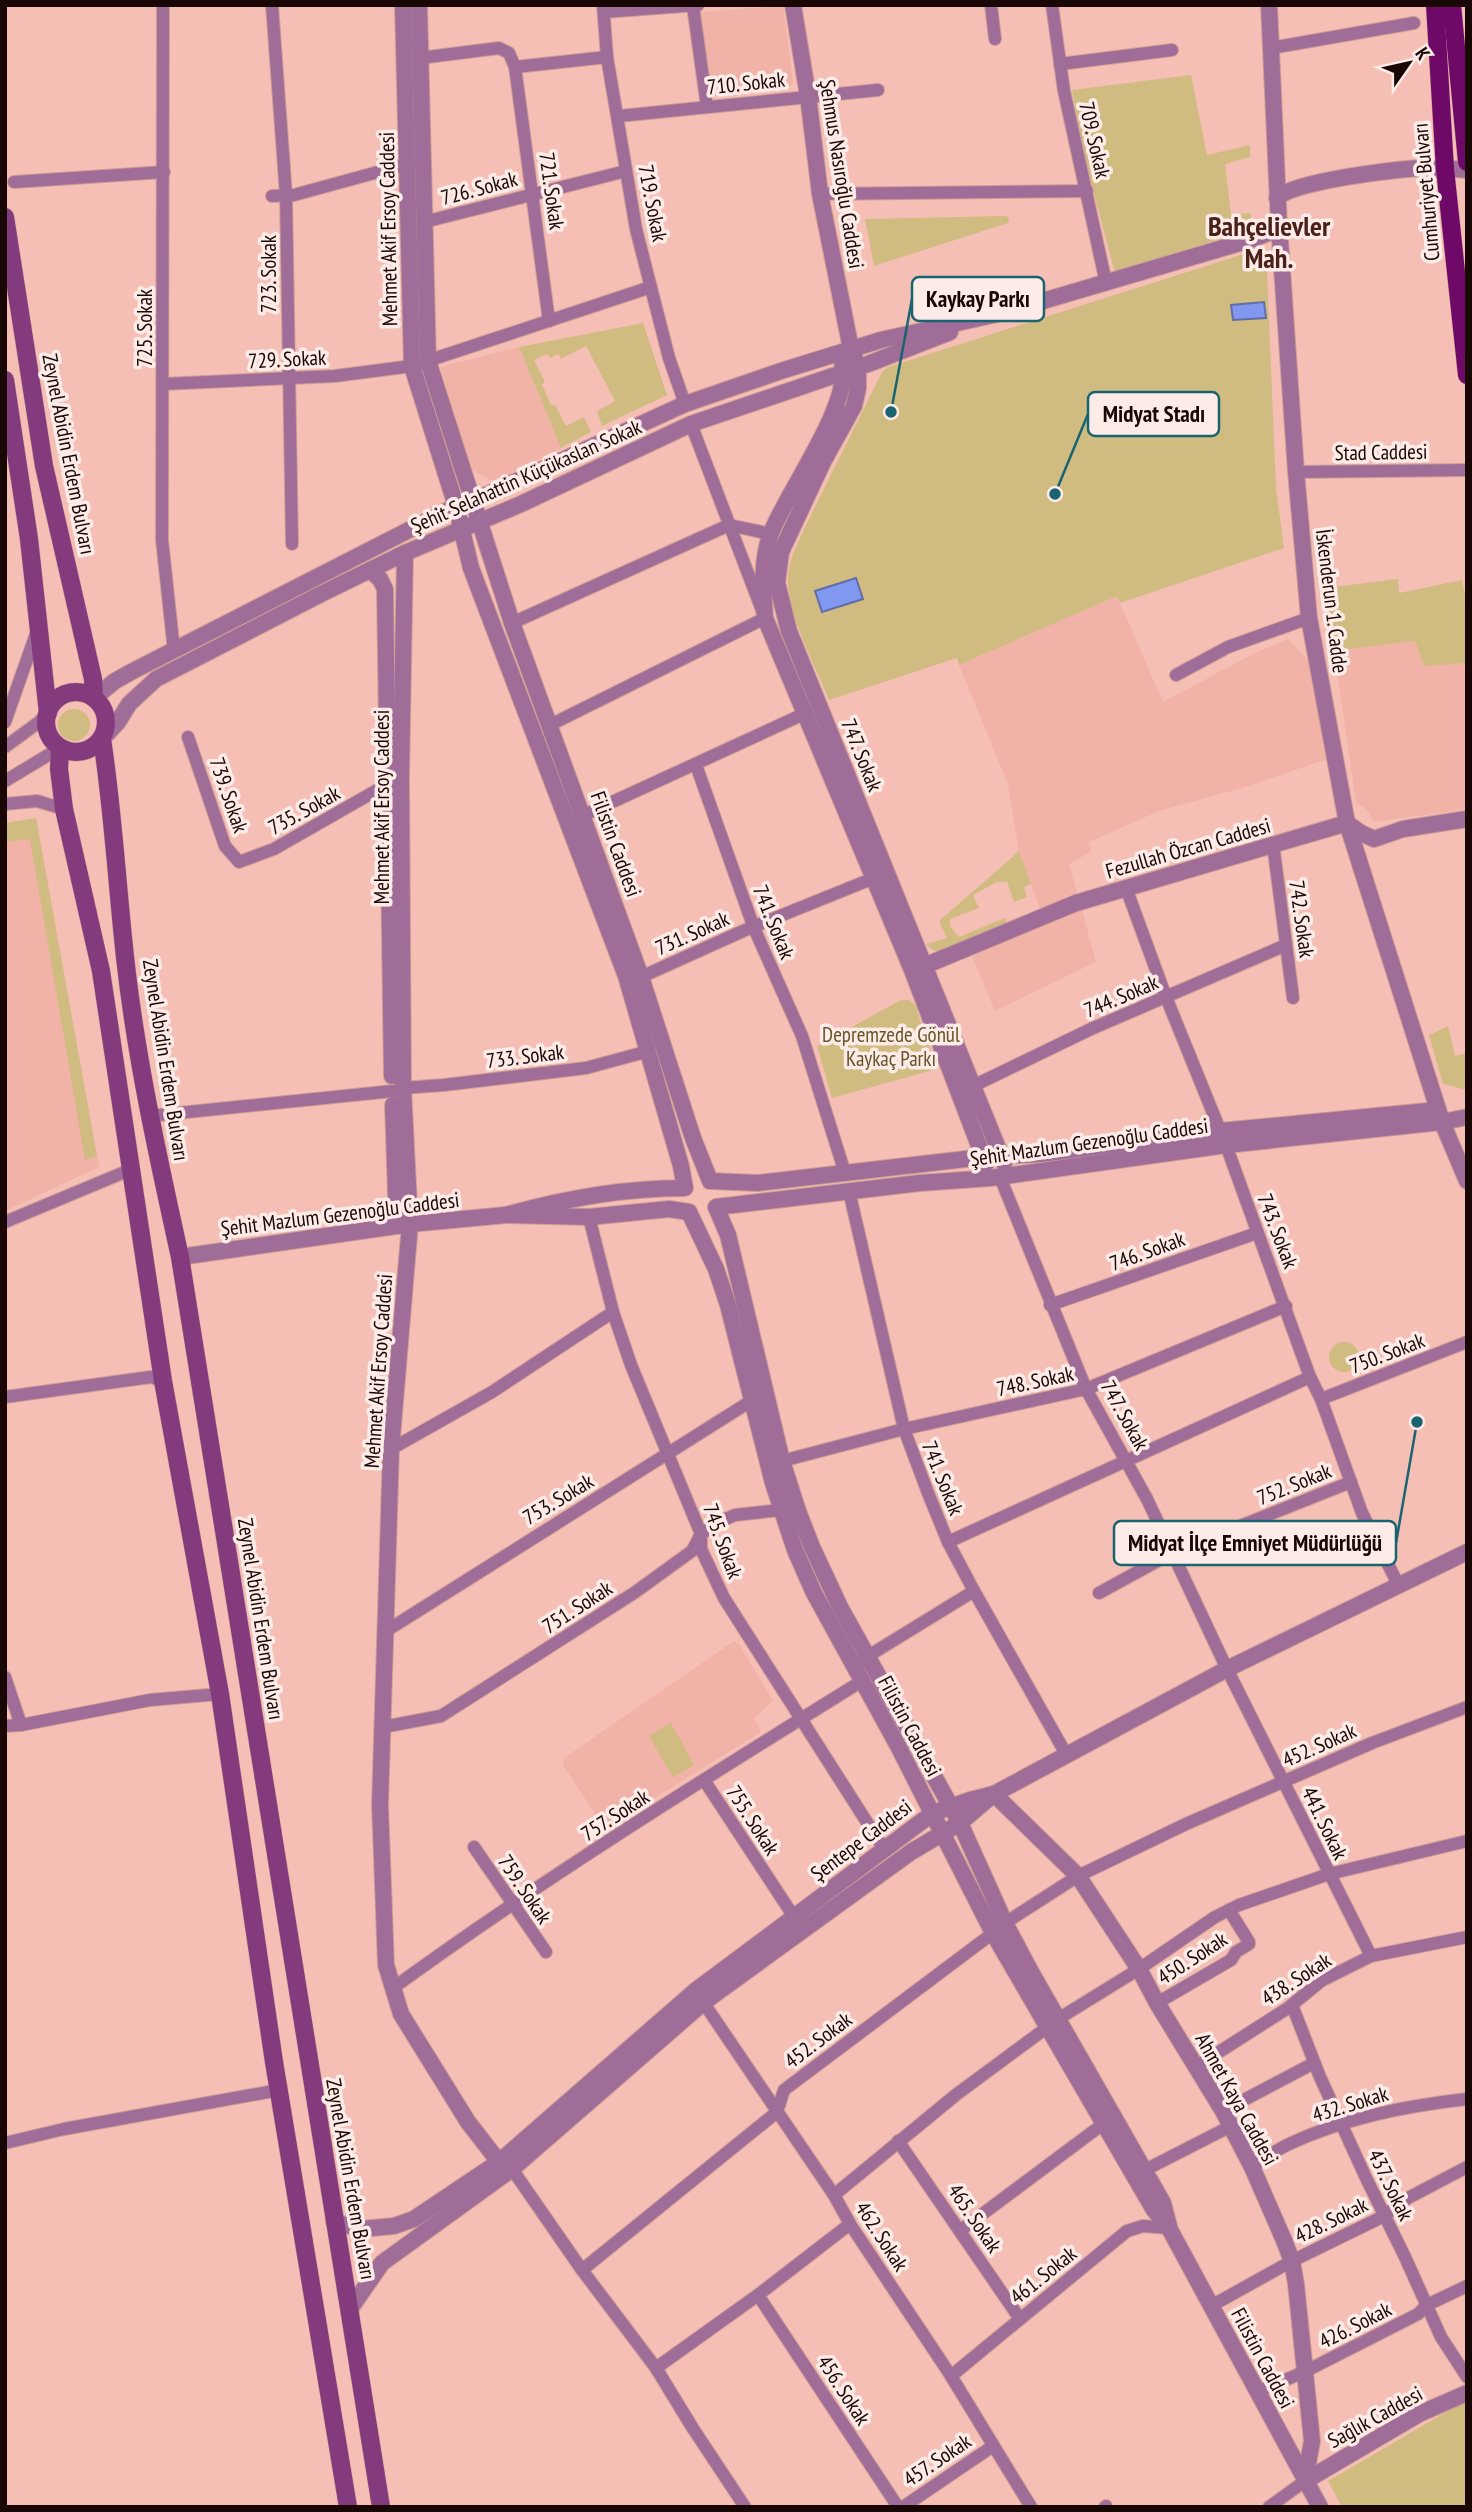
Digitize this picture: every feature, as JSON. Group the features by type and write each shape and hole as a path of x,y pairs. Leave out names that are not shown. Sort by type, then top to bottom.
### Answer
{"main road":[{"name":"Cumhuriyet Bulvarı","path":"1435,5 1445,169 1467,375"},
{"name":"Cumhuriyet Bulvarı","path":"1452,5 1461,57 1467,162"},
{"name":"Zeynel Abidin Erdem Bulvarı","path":"5,217 44,466 93,679 94,698"},
{"path":"5,380 29,539 48,713"},
{"path":"77,692 94,698 105,712 107,721 102,739 87,751 60,748 49,736 46,720 48,713 59,697 67,693 77,692"},
{"name":"Zeynel Abidin Erdem Bulvarı","path":"102,739 116,847 125,958 149,1116 180,1257 381,2507"},
{"path":"60,748 59,769 64,809 101,971 163,1381 220,1694 279,2090 348,2507"}],"street":[{"name":"725. Sokak","path":"163,5 163,540 174,651"},
{"name":"723. Sokak","path":"272,5 286,195 292,544"},
{"name":"Mehmet Akif Ersoy Caddesi","path":"403,5 407,164 420,364 463,504 462,529"},
{"name":"Mehmet Akif Ersoy Caddesi","path":"419,5 424,222 420,364"},
{"path":"604,9 699,5"},
{"name":"Şehmus Nasıroğlu Caddesi","path":"793,5 845,351"},
{"path":"991,5 995,39"},
{"name":"709. Sokak","path":"1052,5 1060,64 1106,283"},
{"name":"İskenderun 1. Cadde","path":"1269,5 1279,225 1309,618 1347,822 1440,1116 1467,1181"},
{"path":"693,6 707,107"},
{"name":"719. Sokak","path":"604,9 607,57 636,229 669,358 685,404"},
{"path":"1271,48 1414,23"},
{"path":"420,58 499,48 509,52 515,67 607,57"},
{"path":"1060,64 1172,50"},
{"name":"721. Sokak","path":"515,67 549,321"},
{"name":"710. Sokak","path":"619,116 878,90"},
{"path":"272,196 286,195 407,164"},
{"path":"1278,198 1292,189 1324,181 1427,168 1467,170"},
{"name":"726. Sokak","path":"424,222 626,171"},
{"path":"15,182 164,172"},
{"path":"820,194 1087,191"},
{"name":"Şehit Selahattin Küçükaslan Sokak","path":"94,698 115,681 463,504 685,404 881,340 1002,313 1250,240 1279,225"},
{"name":"729. Sokak","path":"163,384 335,376 420,364 651,287"},
{"name":"Şehit Selahattin Küçükaslan Sokak","path":"102,739 118,722 129,704 156,679 405,553 625,457 691,424 1002,313"},
{"name":"747. Sokak","path":"845,351 858,388 854,405 823,462 781,552 777,583 789,631 1001,1156 1000,1177 1050,1304 1086,1389 1126,1461 1227,1668"},
{"path":"765,618 763,571 771,534 788,496 823,436 851,369"},
{"path":"691,424 765,618 874,878 983,1157 1000,1177"},
{"name":"Stad Caddesi","path":"1296,472 1467,470"},
{"name":"Mehmet Akif Ersoy Caddesi","path":"463,504 480,522"},
{"name":"Filistin Caddesi","path":"480,522 512,623 584,815 710,1181"},
{"path":"512,623 729,525 771,534"},
{"name":"Filistin Caddesi","path":"462,529 471,568 621,963 649,1051 681,1166 684,1188"},
{"name":"Mehmet Akif Ersoy Caddesi","path":"405,553 398,1089 404,1225 391,1449 380,1805 386,1965 401,2014 468,2122 505,2165"},
{"path":"370,570 386,589 386,785 398,1089"},
{"path":"550,725 765,618"},
{"path":"1176,675 1228,647 1309,618"},
{"path":"5,722 38,628"},
{"path":"5,747 48,713"},
{"path":"584,815 806,713"},
{"name":"739. Sokak","path":"188,737 225,846 239,862"},
{"path":"5,781 60,748"},
{"name":"741. Sokak","path":"696,765 754,928 802,1037 845,1173"},
{"name":"735. Sokak","path":"239,862 274,849 386,785"},
{"path":"5,804 37,802 64,809"},
{"path":"1347,822 1374,839 1404,829 1467,819"},
{"name":"Fezullah Özcan Caddesi","path":"924,965 1076,903 1347,822"},
{"name":"742. Sokak","path":"1273,845 1293,998"},
{"name":"731. Sokak","path":"641,976 874,878"},
{"name":"743. Sokak","path":"1126,888 1166,998 1223,1138 1362,1513 1399,1586"},
{"name":"744. Sokak","path":"973,1086 1091,1029 1286,946"},
{"name":"733. Sokak","path":"149,1116 586,1068 649,1051"},
{"name":"Şehit Mazlum Gezenoğlu Caddesi","path":"710,1181 758,1183 983,1157 1223,1138 1440,1116 1467,1117"},
{"name":"Şehit Mazlum Gezenoğlu Caddesi","path":"716,1207 920,1183 1000,1177 1223,1138"},
{"path":"5,1222 132,1169"},
{"path":"693,1180 710,1181 718,1190 716,1207 701,1215 689,1212 683,1203 684,1188 693,1180"},
{"name":"Şehit Mazlum Gezenoğlu Caddesi","path":"180,1257 404,1225 506,1214 550,1203 656,1188 684,1188"},
{"name":"741. Sokak","path":"849,1191 904,1429 948,1542 1066,1754"},
{"name":"Filistin Caddesi","path":"716,1207 728,1235 782,1461 812,1547 840,1607 860,1661 862,1681 944,1833 1054,2023 1145,2170 1163,2203 1169,2228"},
{"name":"Şehit Mazlum Gezenoğlu Caddesi","path":"506,1214 589,1217 669,1209 689,1212"},
{"name":"Filistin Caddesi","path":"689,1212 716,1269 728,1305 751,1401 795,1550 814,1593 860,1661 960,1823 999,1928"},
{"name":"745. Sokak","path":"589,1217 613,1312 631,1365 701,1534 701,1549 724,1598 884,1849"},
{"name":"746. Sokak","path":"1050,1304 1257,1233"},
{"name":"748. Sokak","path":"782,1461 904,1429 1086,1389 1286,1306"},
{"path":"391,1449 492,1392 613,1312"},
{"name":"750. Sokak","path":"1321,1399 1467,1342"},
{"path":"5,1397 151,1377 163,1381"},
{"path":"948,1542 1310,1377"},
{"name":"753. Sokak","path":"386,1632 751,1401"},
{"name":"752. Sokak","path":"1099,1593 1172,1553 1351,1482"},
{"name":"751. Sokak","path":"383,1727 441,1716 634,1593 692,1551 701,1534 736,1516 781,1510"},
{"name":"Şentepe Caddesi","path":"334,2222 361,2229 403,2225 505,2165 794,1917 933,1812 994,1794 1227,1668 1467,1552"},
{"path":"860,1661 974,1591"},
{"name":"441. Sokak","path":"1227,1668 1371,1956"},
{"path":"5,1677 21,1725"},
{"name":"757. Sokak","path":"393,1988 704,1780 862,1681"},
{"path":"5,1726 150,1700 220,1694"},
{"name":"452. Sokak","path":"582,2270 777,2112 784,2090 999,1928 1078,1877 1186,1824 1284,1781 1372,1743 1467,1707"},
{"name":"755. Sokak","path":"704,1780 794,1917"},
{"path":"699,1996 911,1852 960,1823 994,1794"},
{"name":"Ahmet Kaya Caddesi","path":"994,1794 1078,1877 1139,1969 1197,2066 1231,2126 1276,2218 1292,2260 1312,2441 1305,2481"},
{"path":"834,2195 957,2094 1054,2023 1229,1910 1329,1874 1467,1841"},
{"name":"759. Sokak","path":"474,1847 546,1952"},
{"name":"450. Sokak","path":"1157,2003 1231,1960 1249,1944 1229,1910"},
{"name":"438. Sokak","path":"1197,2066 1292,2005 1321,1981 1371,1956 1467,1937"},
{"name":"462. Sokak","path":"699,1996 834,2195 850,2224 951,2376 1031,2507"},
{"name":"437. Sokak","path":"1292,2005 1340,2124 1441,2337 1467,2376"},
{"name":"Filistin Caddesi","path":"1054,2023 1103,2124 1154,2210 1169,2228 1320,2507"},
{"path":"1223,2111 1314,2063"},
{"path":"5,2143 64,2129 279,2090"},
{"name":"432. Sokak","path":"1252,2167 1287,2145 1340,2124 1420,2104 1467,2099"},
{"path":"961,2230 1103,2124"},
{"path":"1145,2170 1231,2126"},
{"name":"465. Sokak","path":"898,2141 1020,2319"},
{"path":"350,2309 382,2263 505,2165 656,2368 746,2507"},
{"name":"428. Sokak","path":"1211,2306 1292,2260 1384,2216 1408,2198 1467,2167"},
{"path":"656,2368 758,2295 850,2224"},
{"name":"461. Sokak","path":"951,2376 1127,2231 1143,2226 1169,2228"},
{"name":"426. Sokak","path":"1257,2392 1304,2372 1467,2286"},
{"name":"456. Sokak","path":"758,2295 900,2507"},
{"name":"Sağlık Caddesi","path":"1305,2481 1419,2414 1467,2393"},
{"name":"457. Sokak","path":"900,2507 993,2446"},
{"path":"1269,2507 1305,2481"}],"shaded area":[{"path":"783,6 793,82 789,88 707,97 697,12"},
{"path":"519,347 561,448 495,482 472,470 440,367"},
{"path":"1117,596 1163,702 1255,653 1288,639 1310,662 1327,759 1245,787 1159,811 1089,842 1091,852 1069,864 1078,896 1041,911 1019,851 1008,784 959,665"},
{"path":"1415,641 1424,665 1467,663 1467,809 1374,822 1367,810 1356,802 1334,651"},
{"path":"36,818 99,1167 5,1211 5,823"},
{"path":"1082,910 1096,962 995,1011 971,954"},
{"path":"734,1641 740,1645 773,1701 754,1718 761,1732 611,1825 602,1824 563,1765 564,1758"}],"green space":[{"path":"1191,75 1207,155 1250,145 1250,157 1225,164 1231,215 1251,213 1250,229 1115,273 1084,155 1072,90"},
{"path":"1007,216 1008,223 874,266 865,219"},
{"path":"1266,247 1276,488 1284,548 1120,603 1117,596 959,665 957,658 829,700 796,622 788,576 804,529 882,372 888,367"},
{"path":"643,323 667,395 602,426 597,411 615,401 586,346 561,359 558,354 550,358 548,354 534,360 545,382 542,384 551,405 555,405 566,426 584,417 591,432 561,448 519,347"},
{"path":"1398,579 1399,593 1462,580 1467,605 1467,663 1424,666 1415,641 1334,651 1325,588"},
{"path":"74,709 86,713 90,725 86,737 74,741 62,737 58,725 62,713"},
{"path":"36,818 97,1156 85,1160 30,839 5,842 5,823"},
{"path":"1019,851 1031,884 1024,887 1027,897 1014,902 1007,882 997,882 973,895 979,908 950,919 950,926 959,937 1005,918 1008,925 940,953 930,948 926,944 947,938 939,921"},
{"name":"Depremzede Gönül Kaykaç Parkı","path":"901,1000 909,1000 915,1005 937,1069 832,1098 817,1046"},
{"path":"1448,1026 1455,1056 1467,1053 1467,1090 1443,1084 1429,1035"},
{"path":"1344,1342 1355,1346 1359,1357 1355,1368 1344,1372 1333,1368 1329,1357 1333,1346"},
{"path":"671,1723 694,1765 673,1777 649,1736"},
{"path":"1467,2400 1467,2507 1342,2507 1328,2481"}],"water":[{"path":"1264,302 1266,318 1233,320 1231,305"},
{"path":"856,578 863,599 822,612 815,591"}],"place":[{"name":"Kaykay Parkı","path":"891,412"},
{"name":"Midyat Stadı","path":"1055,494"},
{"name":"Midyat İlçe Emniyet Müdürlüğü","path":"1417,1422"}],"district":[{"name":"Bahçelievler Mah.","path":"1269,241"}]}
